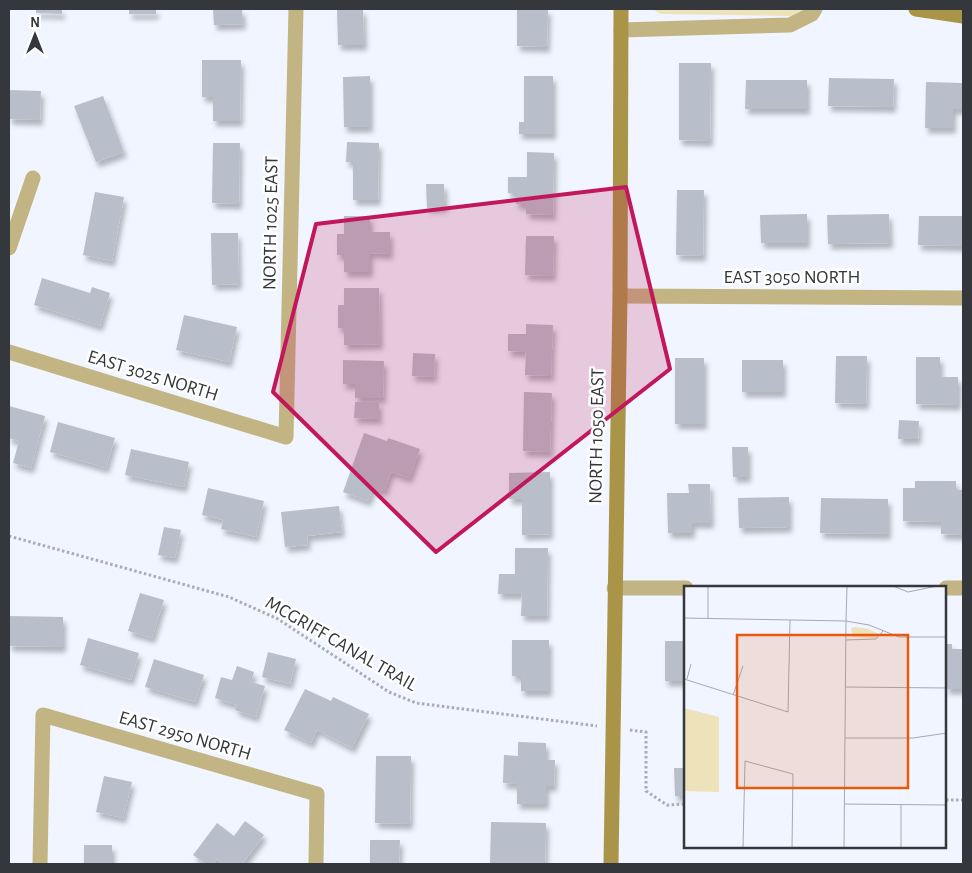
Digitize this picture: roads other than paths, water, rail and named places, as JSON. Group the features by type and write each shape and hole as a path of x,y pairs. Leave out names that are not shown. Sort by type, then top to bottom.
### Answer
{"main road":[{"name":"NORTH 1050 EAST","path":"610,864 620,296 621,9"},
{"path":"916,9 963,16"}],"street":[{"name":"NORTH 1025 EAST","path":"286,437 296,9"},
{"path":"621,30 790,24 812,14 816,9"},
{"path":"9,248 33,178"},
{"name":"EAST 3050 NORTH","path":"620,296 963,298"},
{"name":"EAST 3025 NORTH","path":"9,352 286,437"},
{"path":"614,588 684,588"},
{"path":"947,588 963,588"},
{"name":"EAST 2950 NORTH","path":"40,864 43,715 317,794 316,864"}]}
